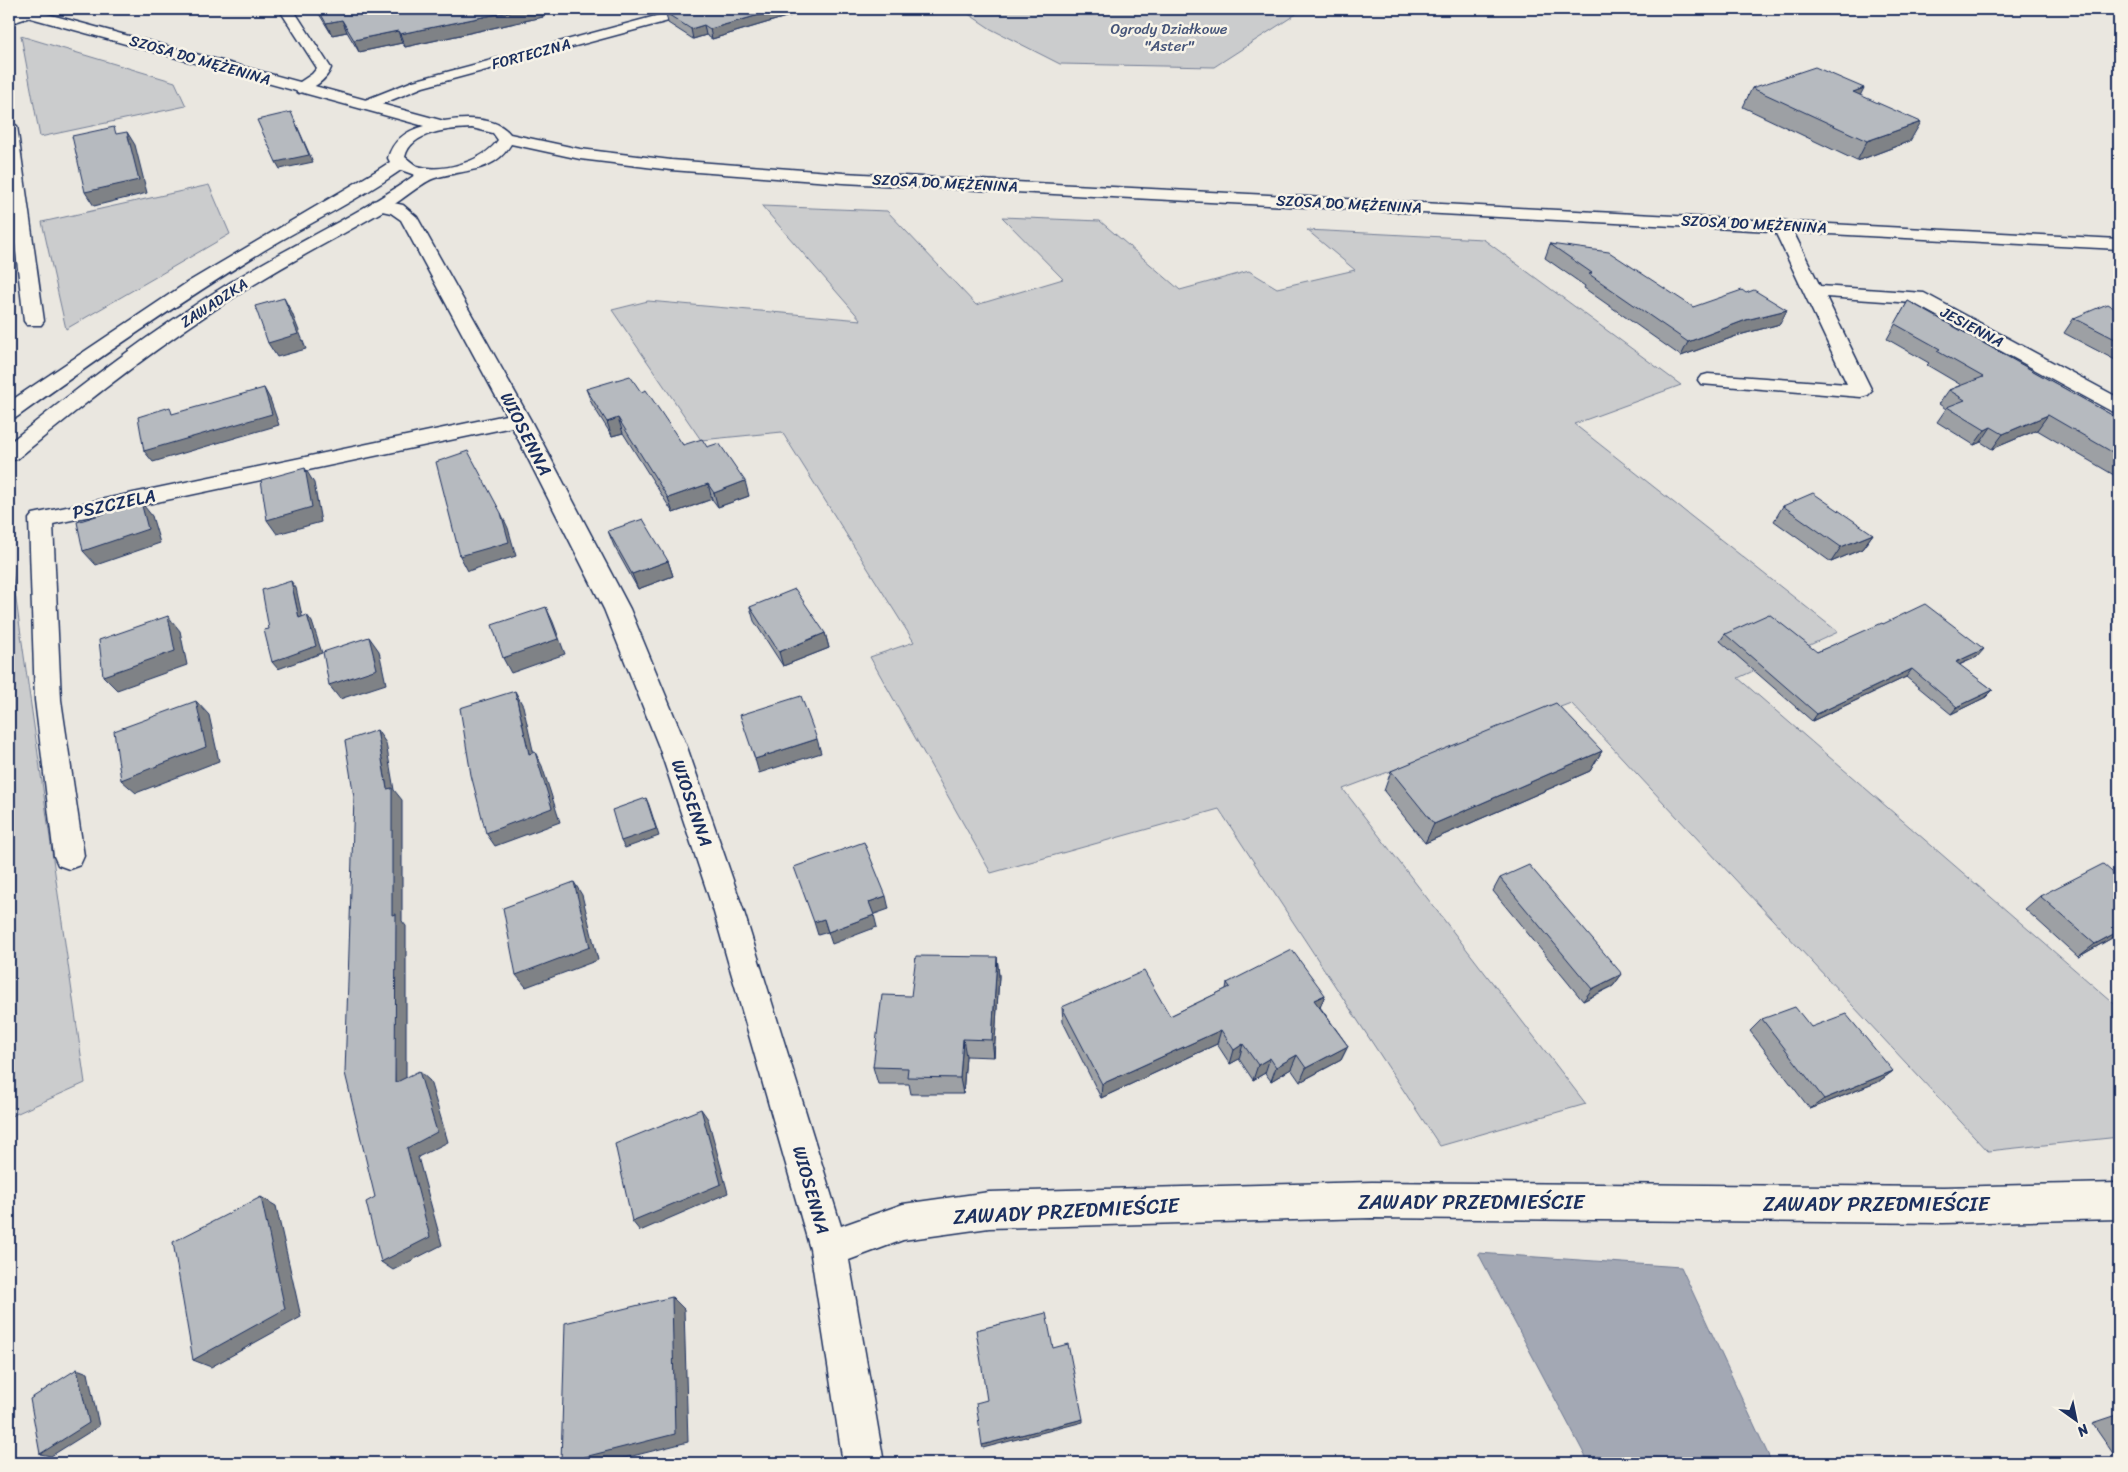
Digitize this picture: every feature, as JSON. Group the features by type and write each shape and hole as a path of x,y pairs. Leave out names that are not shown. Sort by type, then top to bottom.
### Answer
{"street":[{"path":"286,9 324,68 317,78 299,88"},
{"name":"FORTECZNA","path":"366,105 418,84 697,9"},
{"path":"9,20 21,11"},
{"name":"SZOSA DO MĘŻENINA","path":"21,11 442,126"},
{"path":"386,112 393,125 407,140"},
{"path":"465,123 486,125 504,132 506,138 506,145 491,158 453,171 432,172 412,169 399,163 396,152 407,140 422,132 442,126 465,123"},
{"path":"9,126 34,321"},
{"name":"SZOSA DO MĘŻENINA","path":"506,138 580,154 671,165 843,178 1782,225 2119,244"},
{"name":"SZOSA DO MĘŻENINA","path":"491,158 580,154"},
{"name":"ZAWADZKA","path":"9,412 90,354 167,303 260,245 375,181 399,163"},
{"name":"ZAWADZKA","path":"9,454 80,395 198,313 270,267 379,205 432,172"},
{"name":"WIOSENNA","path":"379,205 397,209 408,217 519,419 562,506 617,609 673,747 728,909 829,1249 863,1463"},
{"path":"1708,380 1861,391 1782,225"},
{"name":"JESIENNA","path":"1813,291 1917,298 2119,406"},
{"path":"167,303 198,313"},
{"name":"PSZCZELA","path":"69,856 48,700 41,519 519,419"},
{"name":"ZAWADY PRZEDMIEŚCIE","path":"829,1249 903,1222 989,1210 1372,1200 1943,1205 2119,1201"}],"green space":[{"name":"Ogrody Działkowe \"Aster\"","path":"961,9 1304,9 1214,67 1060,64 991,29"},
{"path":"21,36 175,82 186,106 40,137"},
{"path":"209,185 230,234 66,329 42,222"},
{"path":"762,206 887,211 976,305 1063,279 1002,217 1100,221 1180,290 1249,271 1277,288 1355,270 1307,230 1483,239 1681,385 1574,424 1838,632 1738,678 2119,1008 2119,1137 1988,1151 1571,703 1343,789 1586,1104 1440,1146 1219,809 991,873 870,657 914,642 782,432 701,440 612,310 648,301 861,320"},
{"path":"9,551 85,1083 9,1117"}],"shaded area":[{"path":"1478,1253 1681,1267 1772,1463 1589,1463"}],"building":[{"path":"318,9 522,9 400,34 398,31 354,40 342,20 326,23"},
{"path":"683,9 780,9 710,29 704,25 691,29 666,13"},
{"path":"1815,67 1864,88 1853,92 1921,122 1867,141 1752,88"},
{"path":"291,112 309,155 276,162 257,120"},
{"path":"114,127 116,134 127,132 139,180 85,192 72,136"},
{"path":"1550,244 1609,252 1693,307 1742,290 1746,293 1754,290 1787,310 1746,320 1688,342 1589,274 1592,273"},
{"path":"284,298 298,334 268,343 255,306"},
{"path":"1908,301 2119,419 2119,456 2048,415 2003,434 1991,427 1985,430 1947,407 1965,400 1949,390 1983,377 1937,351 1940,349 1895,324"},
{"path":"2107,304 2119,311 2119,341 2074,318"},
{"path":"630,376 641,392 646,390 683,445 702,439 707,447 719,443 745,481 714,493 708,484 668,498 618,418 607,422 586,389"},
{"path":"264,388 272,414 144,451 138,417 170,407 172,414"},
{"path":"468,451 501,513 509,542 460,556 436,462"},
{"path":"305,468 312,507 267,520 261,480"},
{"path":"1813,493 1873,534 1841,547 1783,506"},
{"path":"141,502 148,529 83,551 77,522"},
{"path":"643,519 668,561 632,574 608,531"},
{"path":"291,581 299,618 307,615 316,646 272,662 264,630 269,629 262,590"},
{"path":"795,589 825,633 779,652 750,607"},
{"path":"1925,604 1984,649 1956,662 1993,690 1957,707 1912,669 1817,714 1725,634 1769,614 1817,652"},
{"path":"546,607 558,639 503,658 492,625"},
{"path":"168,616 175,651 103,676 99,640"},
{"path":"369,637 377,669 329,685 323,652"},
{"path":"515,691 529,754 535,752 552,808 486,833 471,775 460,708"},
{"path":"801,696 817,739 755,759 740,715"},
{"path":"196,701 206,747 121,780 114,731"},
{"path":"1556,703 1602,751 1434,824 1391,771"},
{"path":"377,730 387,789 392,788 392,915 396,914 395,1083 419,1071 437,1132 407,1148 430,1237 381,1262 366,1202 375,1197 345,1073 354,797 345,741"},
{"path":"646,798 656,829 621,841 612,810"},
{"path":"864,842 886,896 869,902 874,915 828,932 824,919 814,922 794,867"},
{"path":"2103,864 2119,878 2119,931 2095,944 2040,896"},
{"path":"1529,865 1622,974 1592,989 1500,878"},
{"path":"574,882 590,947 516,975 503,908"},
{"path":"1292,950 1325,995 1314,1000 1348,1046 1306,1068 1297,1055 1276,1067 1270,1058 1258,1065 1243,1044 1234,1050 1221,1030 1102,1084 1062,1007 1144,971 1170,1016 1230,987 1227,983"},
{"path":"916,956 997,957 992,1040 963,1039 960,1078 907,1077 908,1068 873,1067 882,995 911,996"},
{"path":"1795,1007 1811,1027 1846,1014 1893,1071 1824,1099 1762,1019"},
{"path":"701,1109 721,1184 632,1221 615,1144"},
{"path":"261,1197 285,1309 193,1360 173,1242"},
{"path":"672,1297 675,1434 561,1463 565,1323"},
{"path":"1046,1313 1053,1348 1068,1344 1083,1419 982,1445 976,1403 987,1400 976,1330"},
{"path":"77,1369 89,1423 40,1454 30,1399"},
{"path":"2119,1415 2119,1423 2115,1417"}]}
